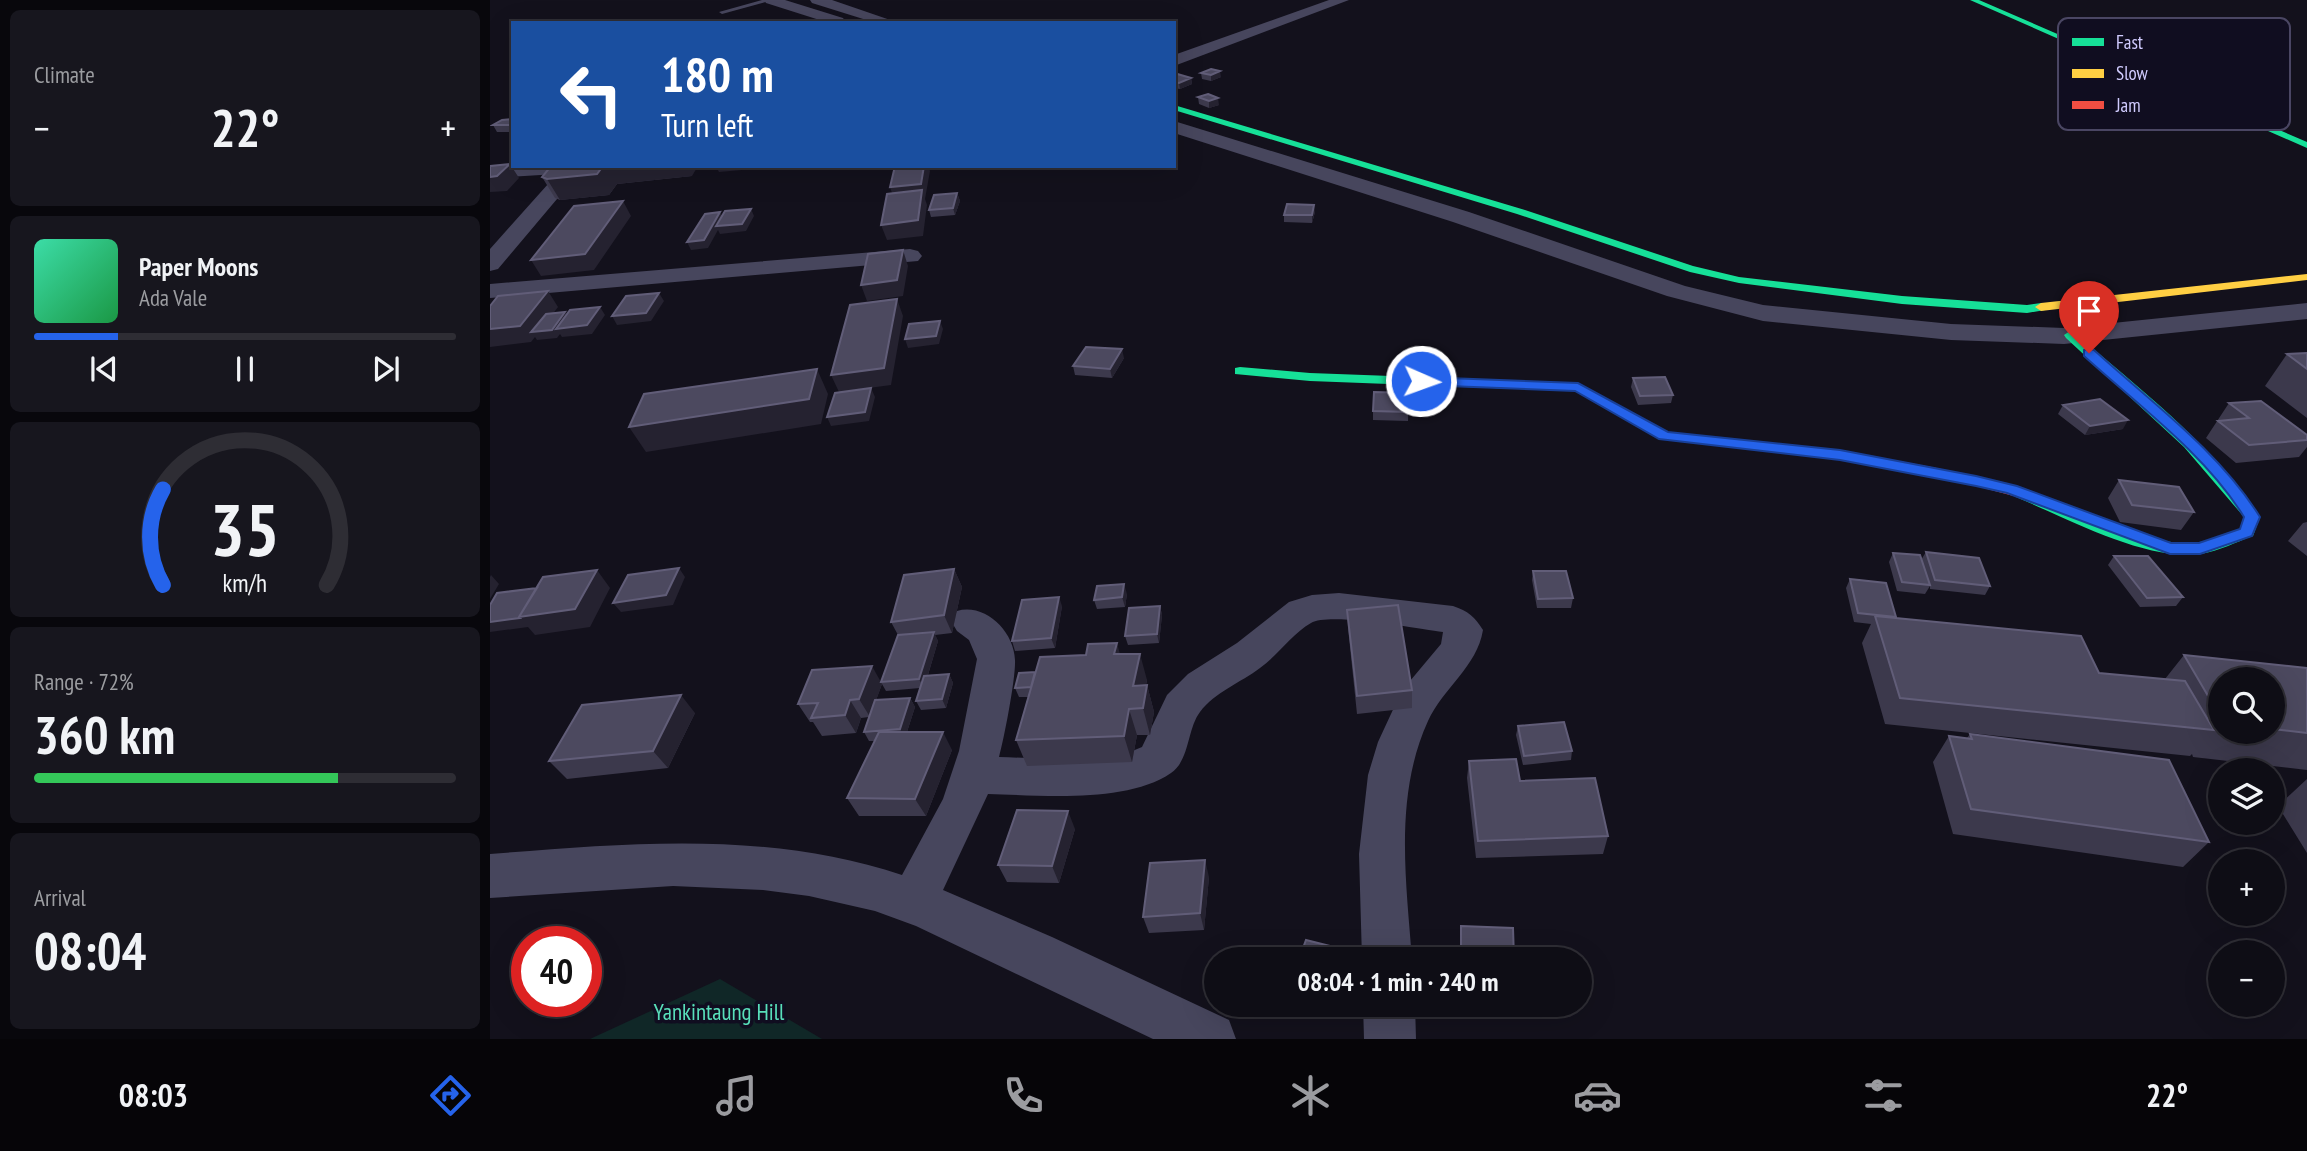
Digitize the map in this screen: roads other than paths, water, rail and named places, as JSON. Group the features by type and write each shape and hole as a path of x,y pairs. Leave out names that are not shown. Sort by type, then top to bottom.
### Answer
{"street":[{"path":"770,0 837,21"},
{"path":"817,0 885,21"},
{"path":"1176,47 1316,0"},
{"path":"1176,60 1342,0"},
{"path":"1973,0 2058,37"},
{"path":"1990,0 2058,29"},
{"path":"1176,108 1521,212 1678,265 1739,279 1902,300 2027,309 2307,278"},
{"path":"1176,128 1472,220 1603,267 1730,307 1793,317 1951,332 2070,335 2307,311"},
{"path":"2290,129 2307,136"},
{"path":"2272,130 2307,145"},
{"path":"490,172 557,168"},
{"path":"490,264 573,168"},
{"path":"490,291 910,256"},
{"path":"1240,371 1310,377 1578,387 1664,436 1840,455 1976,481 2011,489 2170,549 2200,548 2247,532 2252,517 2237,493 2204,458 2070,335"},
{"path":"972,775 1093,775 1146,766 1163,754 1171,726 1182,705 1217,675 1266,642 1299,613 1339,606 1452,620 1464,630 1464,643 1424,692 1408,720 1395,752 1383,817 1387,947"},
{"path":"912,903 964,804 980,751 996,659 982,630 970,621"},
{"path":"490,876 653,863 722,864 857,884 949,916 1210,1039"},
{"path":"1389,1017 1390,1039"}],"lane":[{"path":"722,12 770,0"}],"park label":[{"name":"Yankintaung Hill","path":"719,1011"}]}
